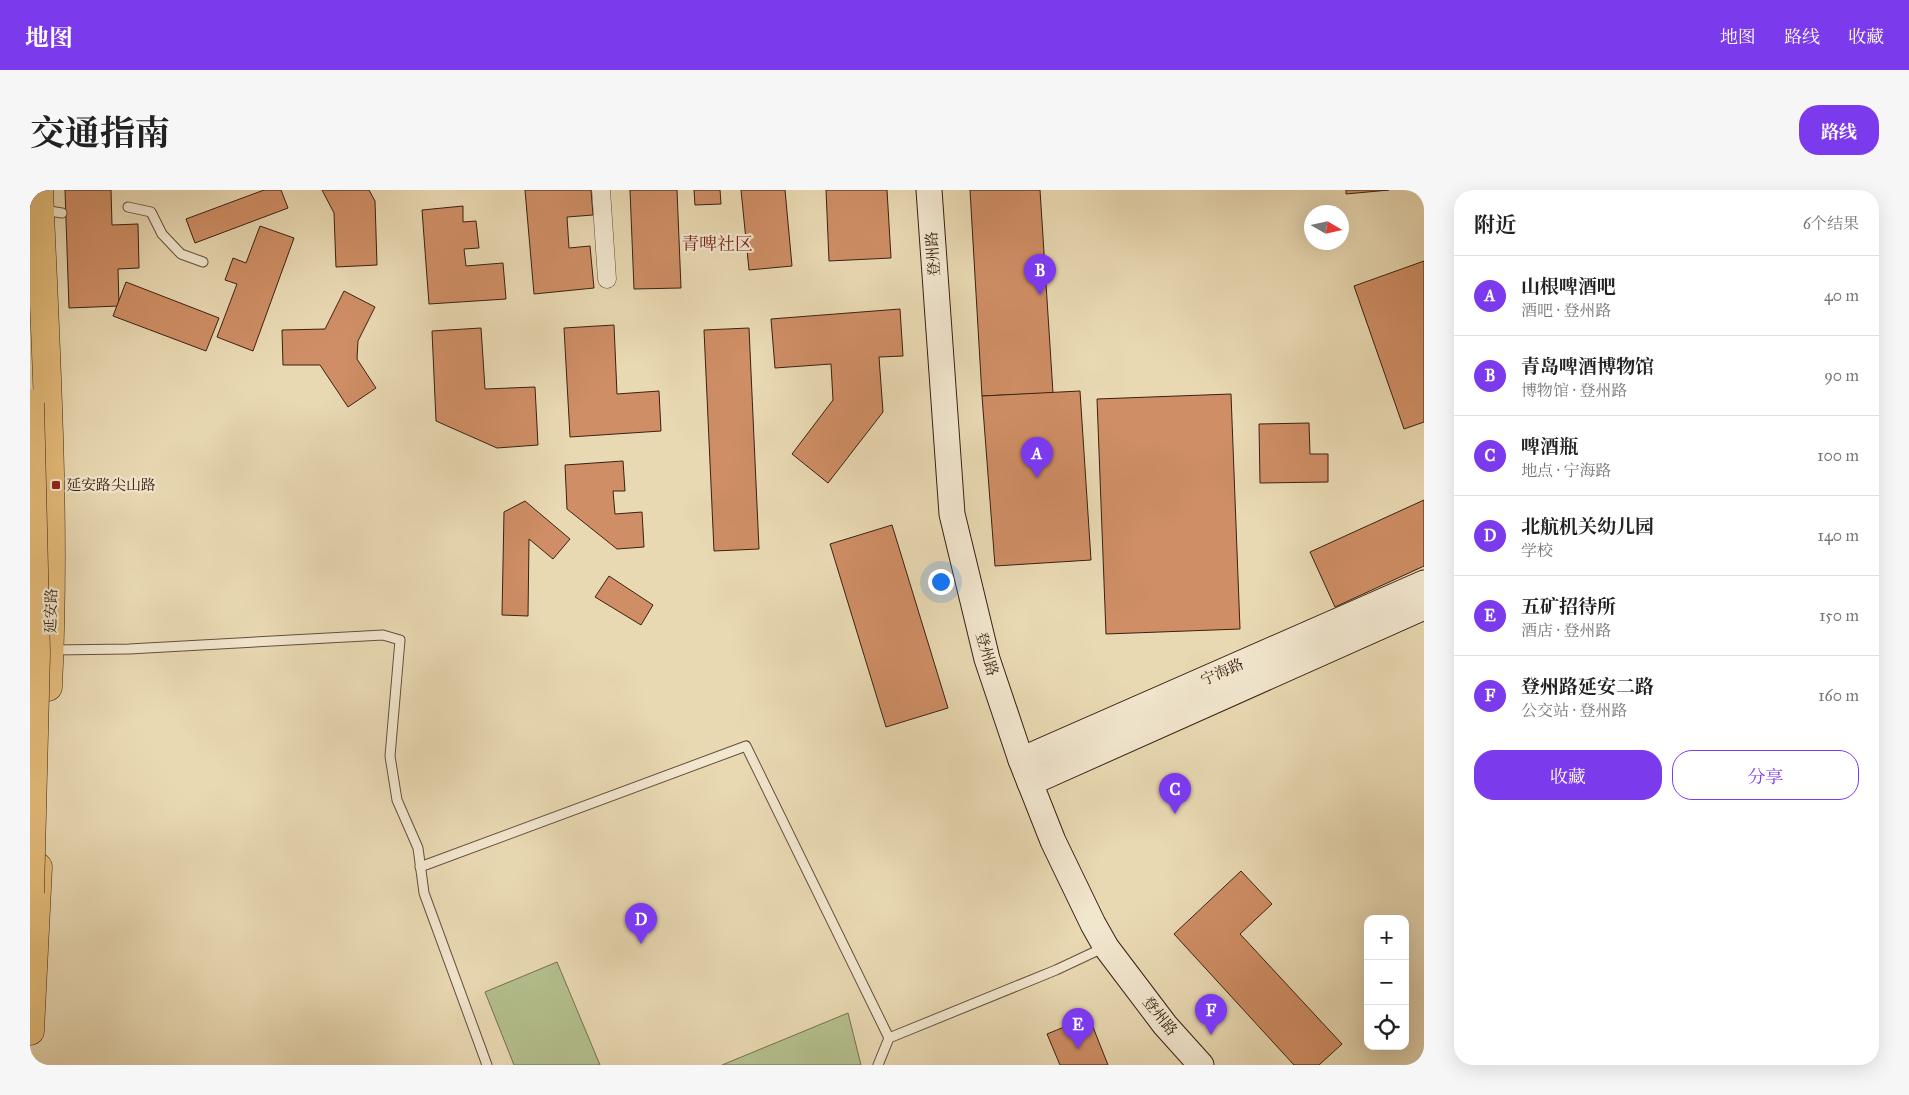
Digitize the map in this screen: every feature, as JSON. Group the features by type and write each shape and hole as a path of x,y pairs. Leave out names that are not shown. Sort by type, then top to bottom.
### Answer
{"main road":[{"name":"登州路","path":"929,190 952,514 987,659 1021,760 1053,841 1077,894 1106,947 1165,1025 1201,1065"},
{"name":"延安路","path":"30,1031 51,623 47,204"},
{"path":"30,403 36,653 30,893"},
{"path":"30,433 44,440 50,456"},
{"name":"宁海路","path":"1021,760 1424,583"},
{"name":"宁海路","path":"1030,783 1424,607"}],"street":[{"path":"601,190 607,279"}],"lane":[{"path":"128,207 151,212 162,234 181,254 203,262"},
{"path":"50,650 129,649 383,635 400,640 390,756 397,800 418,848 424,893 487,1065"},
{"path":"420,867 746,746 889,1038"},
{"path":"878,1065 889,1038 1056,970 1106,947"}],"green space":[{"path":"557,962 600,1065 514,1065 485,992"},
{"path":"848,1013 861,1065 722,1065"}],"building":[{"path":"65,190 111,190 112,225 138,224 139,268 118,269 119,306 69,308"},
{"path":"264,190 281,190 288,208 195,243 186,219"},
{"path":"322,190 369,190 375,201 377,265 336,267 334,213"},
{"path":"525,190 591,190 593,215 567,217 569,248 590,246 594,288 534,294"},
{"path":"630,190 677,190 681,288 634,289"},
{"path":"694,190 720,190 721,204 695,205"},
{"path":"741,190 785,190 792,266 749,270"},
{"path":"826,190 887,190 891,258 829,261"},
{"path":"970,190 1040,190 1053,393 982,396"},
{"path":"1346,190 1389,190 1346,194"},
{"path":"463,206 463,222 476,221 479,248 464,249 466,266 503,263 506,299 429,304 422,210"},
{"path":"260,226 294,238 253,351 217,337 237,284 225,280 233,258 246,263"},
{"path":"1424,261 1424,422 1404,429 1354,286"},
{"path":"126,282 219,318 206,351 113,316"},
{"path":"344,291 375,307 358,341 357,359 376,388 348,407 320,365 283,365 282,330 325,329"},
{"path":"900,309 903,356 879,357 883,412 828,483 792,454 833,400 831,364 775,368 771,319"},
{"path":"614,325 617,394 659,391 661,431 570,437 564,328"},
{"path":"481,328 485,389 535,387 538,445 497,448 436,421 432,331"},
{"path":"749,328 759,549 714,551 704,330"},
{"path":"1080,391 1091,560 995,566 982,396"},
{"path":"1231,394 1240,629 1106,634 1097,399"},
{"path":"1309,423 1310,454 1328,454 1328,482 1260,483 1259,424"},
{"path":"623,461 625,491 613,491 615,514 642,512 644,547 617,549 567,509 565,465"},
{"path":"1424,500 1424,566 1335,607 1310,552"},
{"path":"525,501 570,539 553,559 529,539 528,616 502,615 504,512"},
{"path":"892,525 948,708 886,727 830,544"},
{"path":"609,576 653,605 641,625 595,597"},
{"path":"1241,871 1272,904 1240,934 1342,1044 1319,1065 1294,1065 1174,934"},
{"path":"1089,1017 1108,1065 1060,1065 1047,1034"}],"place":[{"name":"青岛啤酒博物馆","path":"1040,295"},
{"name":"山根啤酒吧","path":"1037,478"},
{"name":"延安路尖山路","path":"56,485"},
{"name":"啤酒瓶","path":"1175,814"},
{"name":"北航机关幼儿园","path":"641,944"},
{"name":"登州路延安二路","path":"1211,1035"},
{"name":"五矿招待所","path":"1078,1049"}],"district":[{"name":"青啤社区","path":"717,244"}]}
